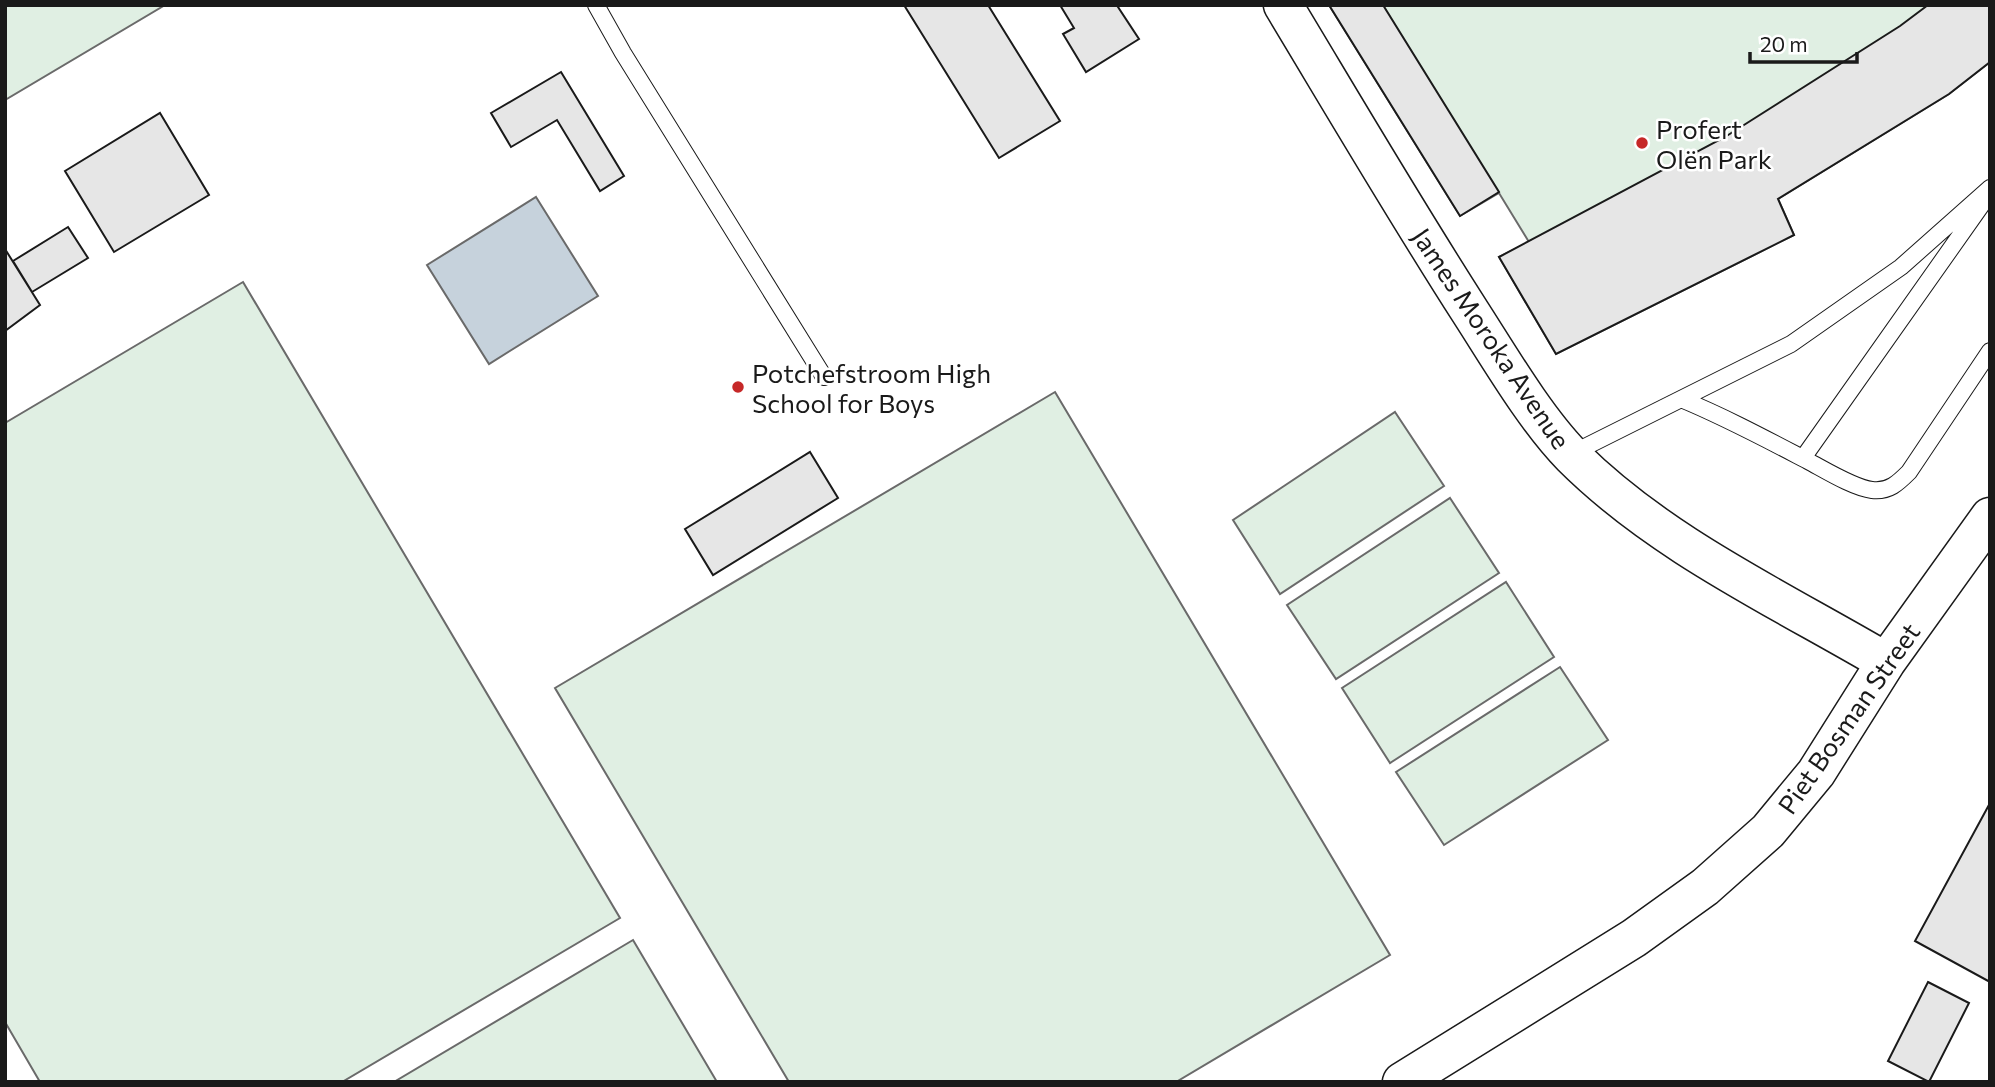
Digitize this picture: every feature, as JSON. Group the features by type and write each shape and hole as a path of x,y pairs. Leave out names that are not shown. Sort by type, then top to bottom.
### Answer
{"street":[{"name":"James Moroka Avenue","path":"1283,5 1471,313 1505,366 1571,454 1620,499 1704,559 1885,662"},
{"name":"Piet Bosman Street","path":"1402,1082 1634,938 1705,887 1768,831 1816,773 1885,662 1990,517"}],"lane":[{"path":"596,5 824,377"},
{"path":"1571,454 1791,344 1901,267 1990,188"},
{"path":"1803,458 1990,194"},
{"path":"1681,398 1870,490 1884,490 1895,486 1909,472 1990,351"}],"green space":[{"path":"5,5 165,5 5,100"},
{"name":"Profert Olën Park","path":"1329,5 1990,5 1990,62 1949,94 1778,199 1794,235 1556,354 1499,257 1529,242 1499,193 1460,216"},
{"path":"243,282 620,918 342,1082 40,1082 5,1022 5,423"},
{"path":"1055,392 1390,955 1176,1082 789,1082 555,688"},
{"path":"1395,412 1444,486 1280,594 1233,520"},
{"path":"1450,498 1499,573 1336,679 1287,605"},
{"path":"1506,582 1554,657 1390,763 1342,688"},
{"path":"1560,667 1608,740 1444,845 1396,772"},
{"path":"633,940 717,1082 394,1082"}],"shaded area":[{"path":"536,197 598,296 489,364 427,265"}],"building":[{"path":"904,5 988,5 1060,121 999,158"},
{"path":"1060,5 1121,5 1118,7 1139,39 1086,72 1063,34 1074,28"},
{"path":"1329,5 1383,5 1499,192 1460,216"},
{"path":"1928,5 1990,5 1990,62 1949,94 1778,199 1794,235 1556,354 1499,257 1725,137 1900,26"},
{"path":"561,72 624,176 600,191 557,120 511,147 491,113"},
{"path":"160,113 209,195 114,252 65,171"},
{"path":"68,227 88,258 32,292 13,261"},
{"path":"5,249 40,305 5,331"},
{"path":"810,452 838,498 713,575 685,529"},
{"path":"1990,803 1990,982 1915,941"},
{"path":"1928,982 1969,1003 1929,1082 1888,1061"}],"place":[{"name":"Profert Olën Park","path":"1642,143"},
{"name":"Potchefstroom High School for Boys","path":"738,387"}]}
